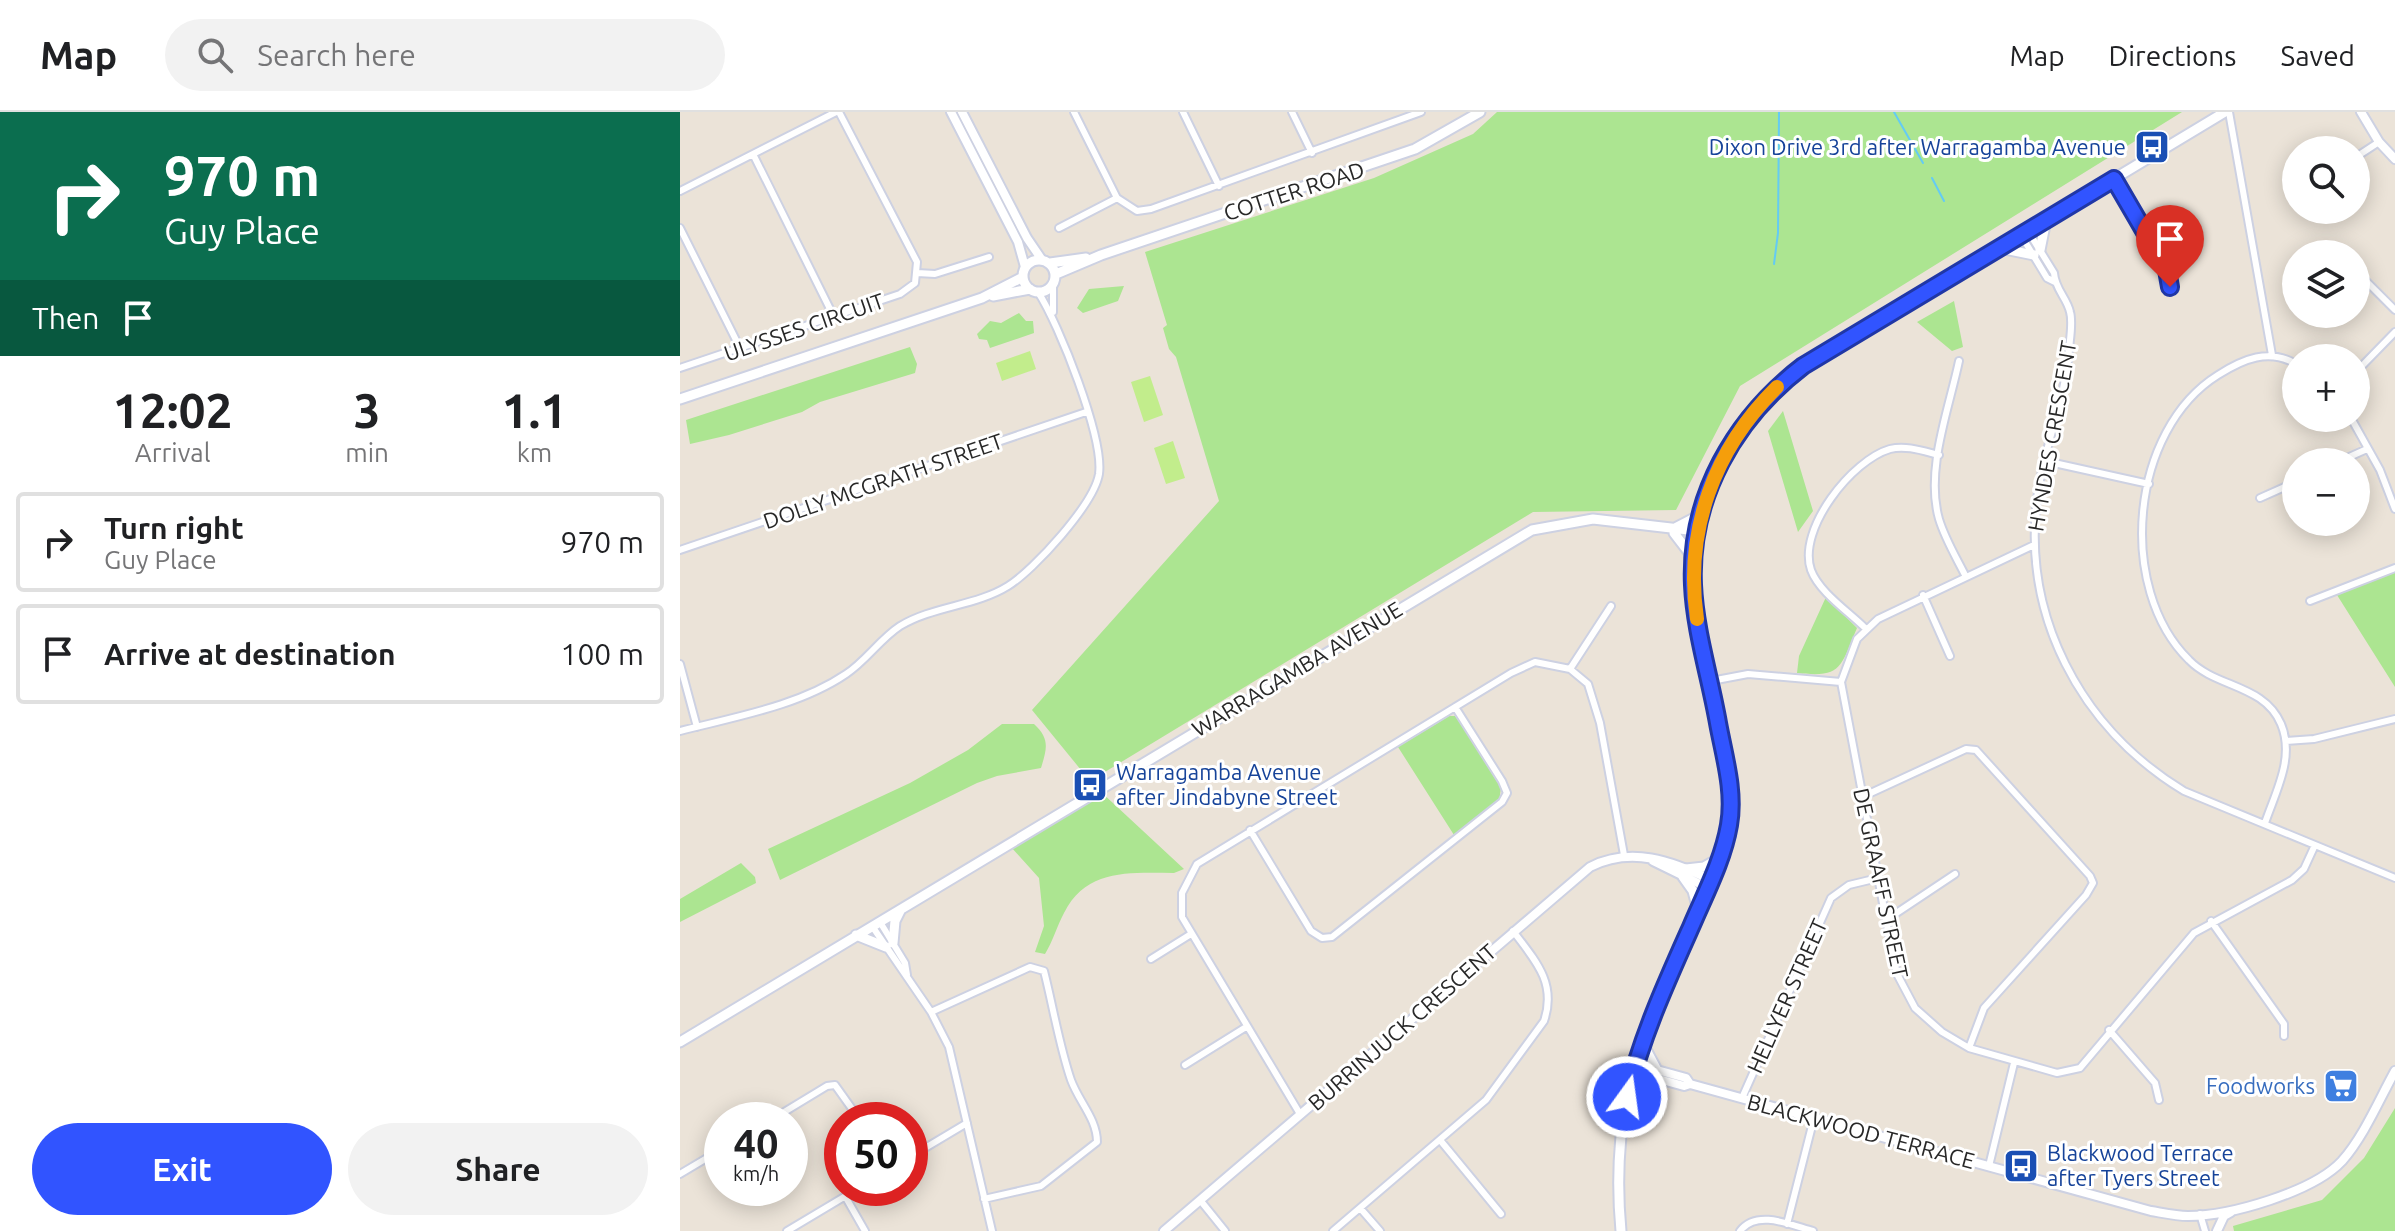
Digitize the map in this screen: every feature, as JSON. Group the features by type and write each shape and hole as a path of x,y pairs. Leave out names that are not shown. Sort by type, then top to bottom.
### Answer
{"main road":[{"name":"COTTER ROAD","path":"1034,290 1101,255 1415,149 1480,112"},
{"path":"1621,1231 1619,1165 1627,1097 1634,1068 1642,1042 1710,884 1730,823 1731,790 1695,602 1694,559 1697,534 1711,483 1734,438 1780,384 1803,366 2227,112"},
{"path":"1999,248 2037,253 2046,220"},
{"name":"COTTER ROAD","path":"1024,272 1046,261 1101,255"},
{"path":"1046,261 1054,279"},
{"path":"682,399 982,298 1034,290 1024,272 982,298"},
{"path":"1694,559 1674,530 1702,514"},
{"name":"WARRAGAMBA AVENUE","path":"680,1042 1522,535 1564,522 1593,519 1697,534"},
{"path":"1698,910 1684,873 1720,858"},
{"path":"856,935 890,945 901,908"},
{"path":"1627,1097 1658,1075 1642,1042"}],"street":[{"path":"680,191 837,112 917,262 917,273 935,274 989,257"},
{"path":"951,112 1018,242 1024,272"},
{"path":"962,112 1027,238 1046,261"},
{"path":"1074,112 1117,198 1137,211 1219,186 1421,112"},
{"path":"1183,112 1219,186"},
{"path":"1292,112 1312,153"},
{"path":"1401,112 1406,120"},
{"path":"2227,112 2272,355"},
{"path":"2361,112 2379,142 2395,159"},
{"path":"2370,148 2379,142"},
{"path":"753,154 834,317"},
{"path":"2114,179 2167,270 2170,287"},
{"path":"1059,228 1117,198"},
{"path":"680,228 740,348"},
{"name":"HYNDES CRESCENT","path":"2025,233 2047,278 2055,282 2071,312 2069,352 2038,491 2034,545 2041,596 2052,635 2071,679 2093,713 2127,749 2184,791 2395,878"},
{"name":"ULYSSES CIRCUIT","path":"680,368 909,291 917,273"},
{"path":"1053,314 1054,279"},
{"path":"2370,285 2395,310"},
{"path":"680,731 824,687 863,661 900,626 1016,581 1085,505 1095,488 1099,453 1053,314 1034,290"},
{"path":"2370,358 2395,332"},
{"path":"2265,823 2285,764 2286,741 2277,717 2265,701 2190,662 2155,605 2144,558 2143,519 2149,484 2163,438 2188,399 2221,372 2256,357 2272,355 2282,359"},
{"path":"1959,361 1939,455 1935,493 1939,518 1965,575"},
{"name":"DOLLY MCGRATH STREET","path":"680,550 1086,412"},
{"path":"1865,628 1817,581 1811,569 1811,544 1822,514 1853,472 1882,452 1910,448 1939,455"},
{"path":"2370,454 2380,470 2395,509"},
{"path":"2045,461 2149,484"},
{"path":"2260,498 2282,488"},
{"path":"1711,681 1748,674 1841,682 1849,655 1865,628 1923,595 2034,545"},
{"path":"2310,601 2395,568"},
{"path":"1923,595 1950,656"},
{"path":"1570,669 1611,606"},
{"path":"1300,1114 1182,917 1182,893 1188,876 1197,864 1250,830 1535,662 1570,669 1588,684 1600,723 1624,855 1652,860 1710,884"},
{"path":"680,664 697,727"},
{"name":"DE GRAAFF STREET","path":"1841,682 1897,974 1915,1008 1942,1032 1969,1048 2057,1073 2080,1068 2182,945 2211,921 2292,880 2304,869 2315,845"},
{"path":"1250,830 1311,931 1322,938 1332,937 1502,802 1507,793 1455,707"},
{"path":"2286,741 2314,739 2395,719"},
{"path":"1862,797 1966,749 1976,750 2093,883 2086,895 1984,1008 1969,1048"},
{"name":"BURRINJUCK CRESCENT","path":"1164,1231 1590,867 1624,855"},
{"path":"1886,920 1955,874"},
{"name":"HELLYER STREET","path":"1742,1098 1831,898 1849,885 1878,878"},
{"path":"2211,921 2284,1024 2284,1036"},
{"path":"876,923 949,1047 992,1231"},
{"path":"1333,1231 1486,1100 1544,1021 1549,1005 1545,973 1513,931"},
{"path":"1151,959 1191,934"},
{"path":"931,1012 1030,967 1044,971 1070,1077 1080,1103 1097,1126 1097,1142 1055,1177 1041,1186 984,1199"},
{"path":"1185,1065 1246,1027"},
{"path":"2109,1030 2155,1083 2159,1100"},
{"path":"1989,1166 2014,1063"},
{"name":"BLACKWOOD TERRACE","path":"1634,1068 1684,1086 1690,1084 2151,1211 2205,1214 2301,1189 2332,1171 2350,1152 2395,1071"},
{"path":"801,1102 827,1086 835,1085 847,1102"},
{"path":"1787,1224 1814,1118"},
{"path":"928,1146 967,1123"},
{"path":"1440,1140 1501,1214"},
{"path":"680,1174 704,1160"},
{"path":"1200,1200 1225,1231"},
{"path":"787,1231 828,1206"},
{"path":"851,1206 865,1231"},
{"path":"2205,1214 2216,1231 2224,1216 2243,1206"},
{"path":"1360,1208 1380,1231"},
{"path":"2205,1214 2205,1231"},
{"path":"1740,1231 1756,1220 1813,1231"}],"green space":[{"path":"1497,112 2182,112 1740,386 1676,510 1533,512 1090,781 1032,710 1219,501 1176,357 1169,349 1163,328 1167,325 1145,252 1374,178 1473,134"},
{"path":"1124,286 1118,301 1083,313 1077,308 1089,289"},
{"path":"1954,301 1963,347 1952,351 1917,322"},
{"path":"1019,313 1026,321 1033,321 1034,333 990,348 987,340 979,339 977,334 990,321 1001,323"},
{"path":"910,347 917,364 915,373 820,402 802,412 690,444 686,420"},
{"path":"1030,351 1036,369 1002,381 996,363"},
{"path":"1150,376 1163,415 1144,422 1131,382"},
{"path":"1783,411 1813,511 1798,532 1768,431"},
{"path":"1173,441 1185,478 1166,484 1154,448"},
{"path":"2395,570 2395,687 2337,595"},
{"path":"1826,597 1857,628 1838,667 1823,674 1797,673 1799,656"},
{"path":"1449,716 1455,716 1461,724 1501,788 1499,801 1454,835 1398,747"},
{"path":"1002,724 1034,724 1039,729 1046,744 1041,768 977,783 780,880 768,849 910,783 968,750"},
{"path":"1100,791 1184,869 1174,873 1111,876 1097,881 1074,898 1045,954 1035,952 1044,926 1039,878 1010,846"},
{"path":"741,863 755,877 756,883 680,922 680,899"},
{"path":"2395,1108 2395,1231 2234,1231 2233,1226 2322,1200 2364,1158"}],"waterway":[{"path":"1774,264 1778,233 1779,112"},
{"path":"1894,112 1923,163"},
{"path":"1932,178 1944,201"}],"slow traffic":[{"path":"1697,619 1693,567 1697,531 1711,483 1734,438 1777,387"}],"place":[{"name":"Dixon Drive 3rd after Warragamba Avenue","path":"2152,147"},
{"name":"Warragamba Avenue after Jindabyne Street","path":"1090,785"},
{"name":"Foodworks","path":"2341,1086"},
{"name":"Blackwood Terrace after Tyers Street","path":"2021,1166"}],"route":[{"path":"1627,1097 1651,1017 1711,880 1730,823 1731,790 1697,618 1693,567 1704,504 1719,464 1734,438 1765,399 1803,366 2114,179 2167,270 2170,287"}]}
